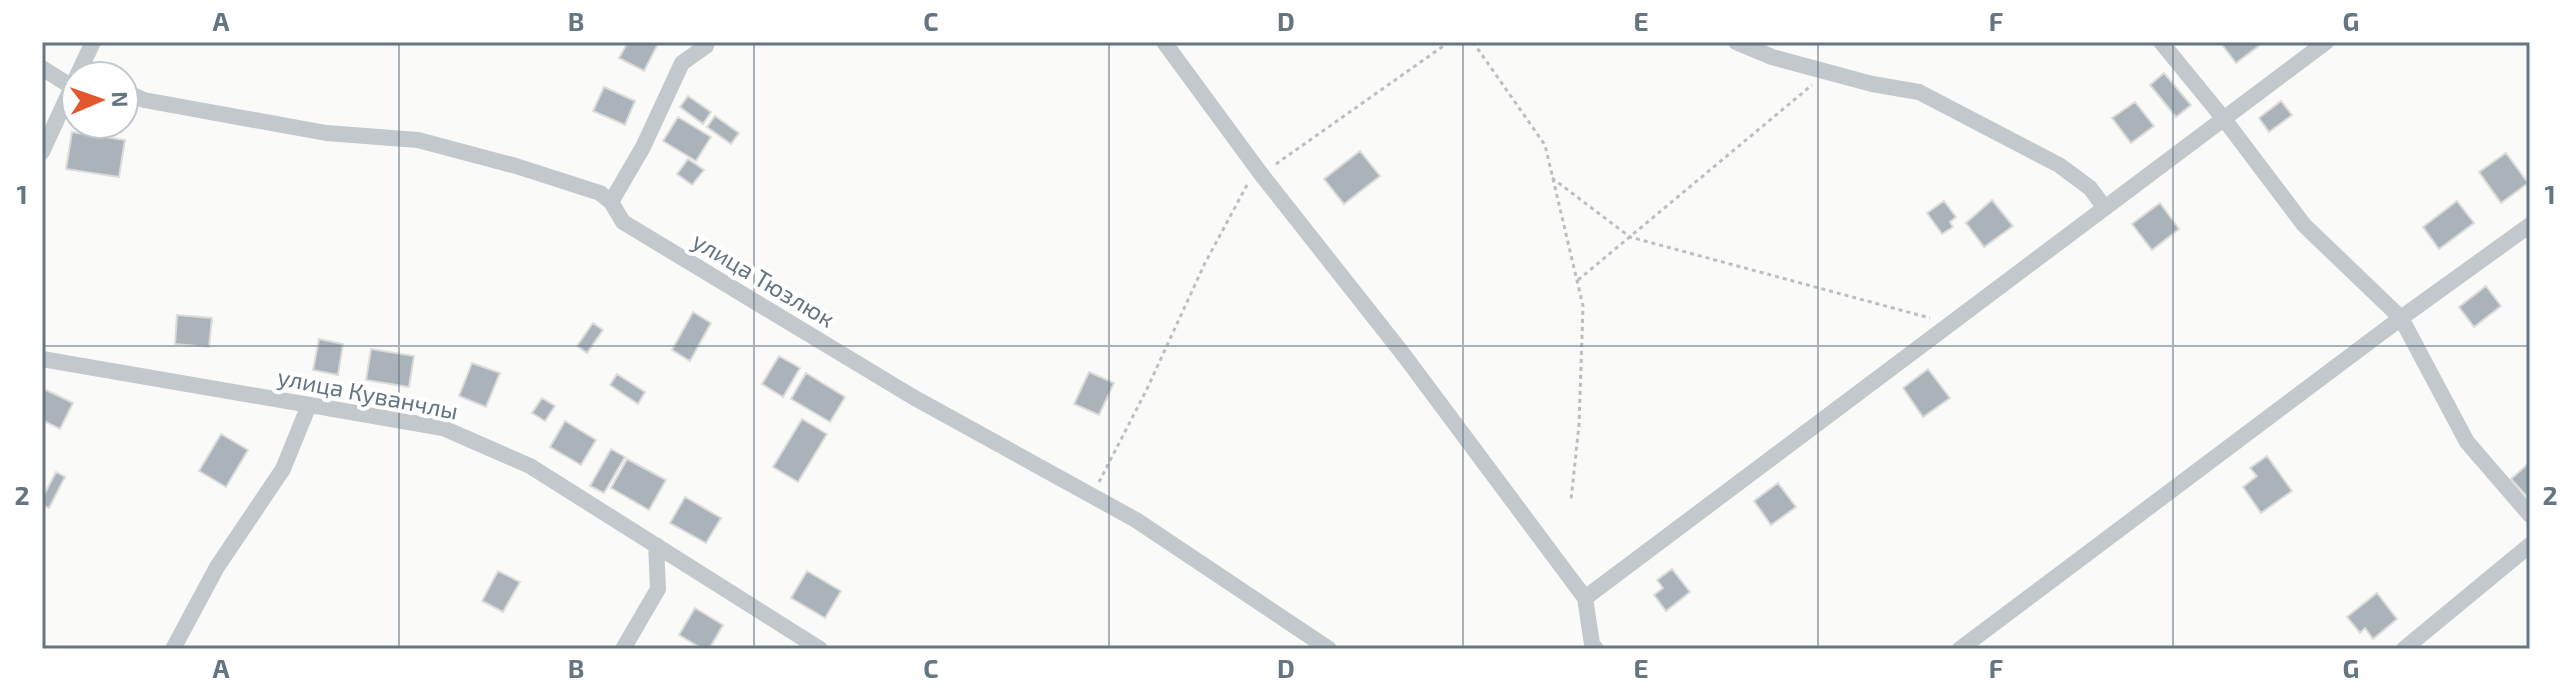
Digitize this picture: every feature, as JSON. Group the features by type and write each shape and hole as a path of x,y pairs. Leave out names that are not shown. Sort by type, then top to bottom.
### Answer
{"street":[{"path":"611,202 643,147 682,63 706,46 707,42"},
{"path":"1164,42 1585,598 1592,644 1596,649"},
{"path":"1736,42 1772,57 1872,84 1919,92 2059,165 2090,188 2105,208"},
{"path":"2161,42 2304,225 2401,318 2467,442 2530,515"},
{"path":"1585,598 2326,42"},
{"name":"улица Тюзлюк","path":"140,98 326,133 418,140 516,166 600,193 611,202 623,222 913,397 1136,520 1329,649"},
{"path":"42,152 60,116"},
{"path":"1960,649 2530,225"},
{"name":"улица Куванчлы","path":"42,359 443,428 530,466 820,649"},
{"path":"173,649 217,567 283,469 309,405"},
{"path":"623,649 658,589 656,545"},
{"path":"2404,649 2530,545"}],"path":[{"path":"1092,495 1247,184 1449,42"},
{"path":"1473,42 1545,145 1583,306 1579,425 1571,500"},
{"path":"1577,281 1827,72"},
{"path":"1552,178 1630,237 1951,323"}],"building":[{"path":"628,42 659,42 644,71 619,58"},
{"path":"2220,42 2258,42 2260,45 2236,63"},
{"path":"2164,73 2191,105 2176,117 2150,85"},
{"path":"604,87 635,101 625,125 593,111"},
{"path":"688,96 711,112 703,124 680,107"},
{"path":"2281,101 2292,115 2269,132 2259,118"},
{"path":"2135,102 2154,126 2131,143 2112,118"},
{"path":"715,116 739,133 731,144 707,127"},
{"path":"678,117 711,137 696,161 663,141"},
{"path":"71,140 125,140 119,177 66,169"},
{"path":"1360,151 1380,176 1344,204 1324,179"},
{"path":"2506,153 2528,183 2501,203 2479,172"},
{"path":"688,159 704,170 692,185 677,174"},
{"path":"1992,200 2013,226 1984,247 1966,223"},
{"path":"1944,201 1956,217 1950,222 1953,227 1942,234 1927,213"},
{"path":"2457,201 2474,223 2439,249 2423,227"},
{"path":"2160,203 2179,229 2152,250 2132,224"},
{"path":"2486,286 2501,306 2474,327 2459,307"},
{"path":"693,312 711,323 690,361 672,350"},
{"path":"177,315 212,318 209,347 175,344"},
{"path":"593,323 603,330 587,353 577,346"},
{"path":"319,339 343,344 338,375 313,370"},
{"path":"371,349 414,356 409,387 366,380"},
{"path":"779,356 800,368 783,397 762,384"},
{"path":"472,363 500,373 486,407 459,396"},
{"path":"1928,369 1950,398 1923,417 1903,388"},
{"path":"1089,372 1114,383 1099,415 1074,404"},
{"path":"806,373 845,397 830,422 791,399"},
{"path":"617,374 645,392 638,404 610,385"},
{"path":"44,389 73,403 60,429 42,420"},
{"path":"542,398 555,406 545,421 532,413"},
{"path":"802,419 827,434 798,482 773,467"},
{"path":"565,421 596,440 581,465 550,447"},
{"path":"221,434 248,450 226,487 199,471"},
{"path":"611,449 625,457 604,493 590,486"},
{"path":"2267,456 2292,491 2261,513 2243,487 2257,476 2250,468"},
{"path":"627,459 666,480 649,510 611,488"},
{"path":"2530,462 2530,500 2511,479"},
{"path":"56,472 65,477 49,508 42,505 42,499"},
{"path":"1778,483 1796,507 1771,525 1754,501"},
{"path":"685,497 721,518 706,543 670,523"},
{"path":"1672,569 1690,592 1666,611 1654,595 1663,588 1657,580"},
{"path":"498,571 520,582 503,612 482,601"},
{"path":"807,571 841,591 825,618 791,598"},
{"path":"2377,593 2397,619 2373,639 2365,628 2360,633 2347,617"},
{"path":"695,608 723,625 709,649 703,649 679,635"}]}
